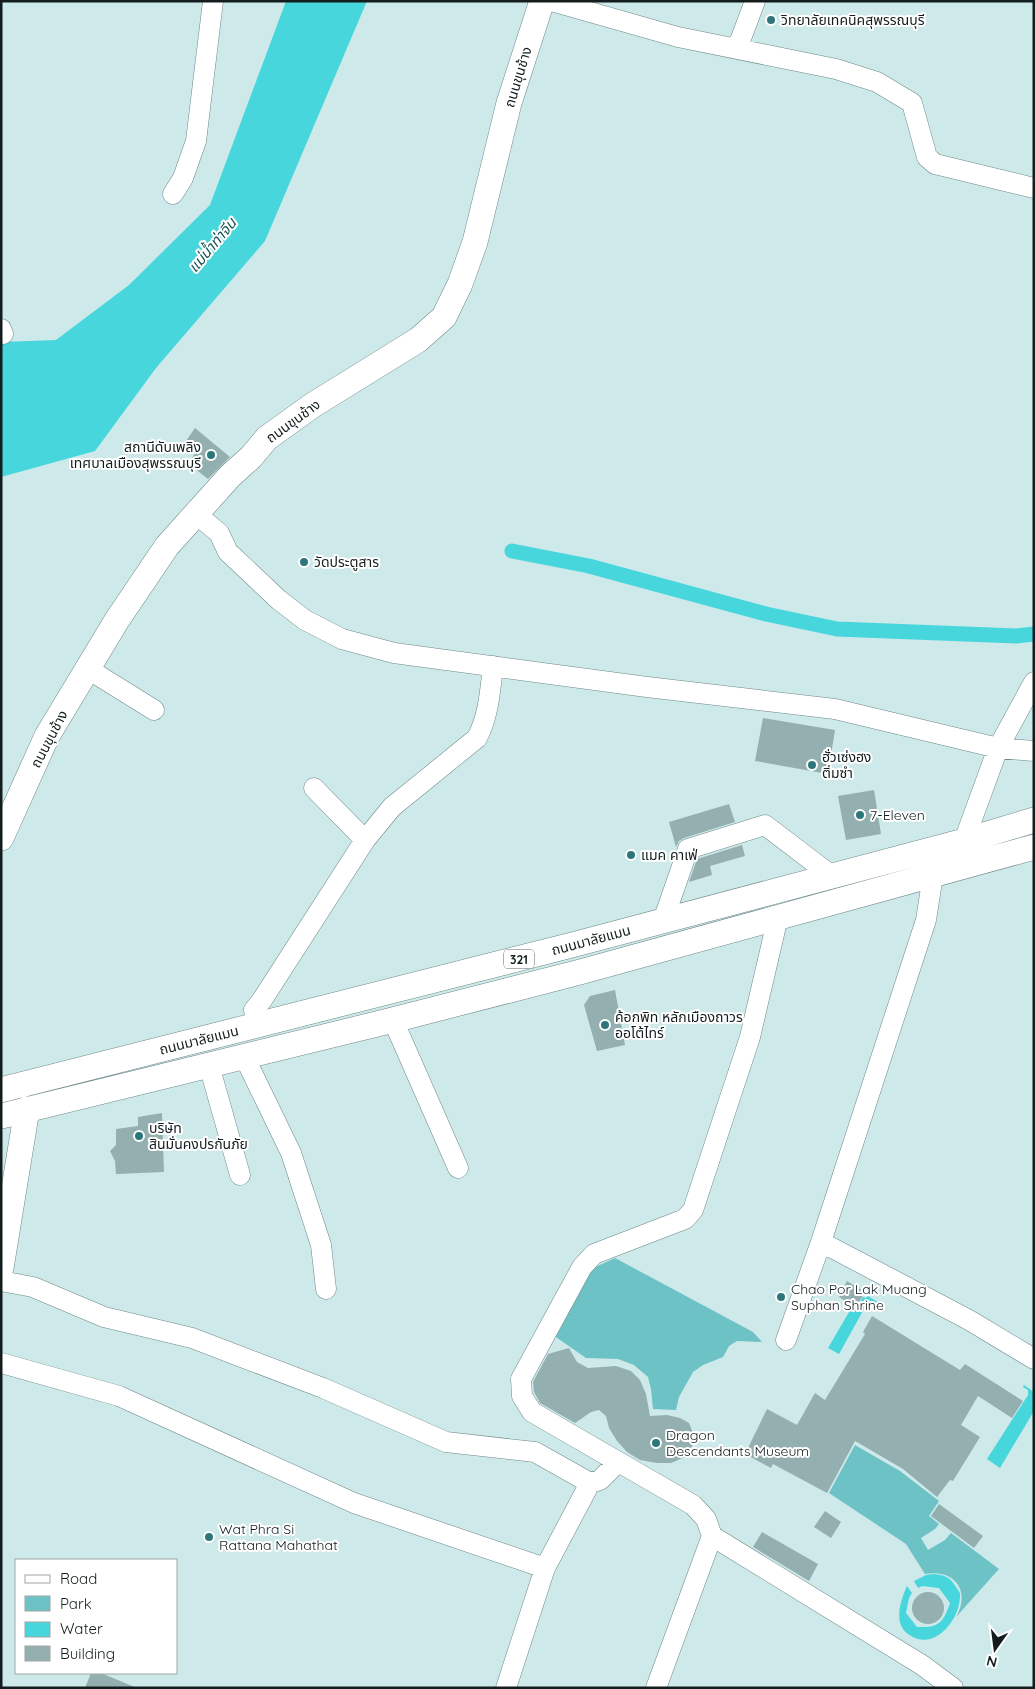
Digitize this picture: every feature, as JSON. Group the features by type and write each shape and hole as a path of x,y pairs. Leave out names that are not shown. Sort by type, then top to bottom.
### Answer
{"main road":[{"name":"ถนนขุนช้าง","path":"1,838 48,736 117,620 167,546 267,438 313,406 418,340 444,317 460,284 475,242 509,103 542,1"},
{"name":"ถนนมาลัยแมน","path":"1,1090 572,945 964,841 1034,820"},
{"name":"ถนนมาลัยแมน","path":"1,1116 394,1020 580,972 1034,847"},
{"path":"928,850 933,875"},
{"path":"572,945 580,972"},
{"path":"1,1268 28,1109"}],"street":[{"path":"173,194 183,178 196,141 214,1"},
{"path":"551,1 678,37 836,69 878,82 912,103 927,157 935,164 1034,188"},
{"path":"737,49 754,1"},
{"path":"196,514 218,533 228,552 279,600 305,620 342,639 363,646 394,653 647,687 835,709 998,748 1034,751"},
{"path":"259,1025 254,1010 365,840 392,806 477,738 485,724 493,666"},
{"path":"88,669 154,710"},
{"path":"964,841 998,748 1034,682"},
{"path":"314,788 365,840"},
{"path":"663,921 688,849 765,825 832,876"},
{"path":"786,1340 822,1242 926,920 933,875"},
{"path":"778,917 750,1037 694,1210 685,1219 594,1254 582,1267 521,1379 522,1396 532,1412 693,1505 706,1519 712,1536 922,1665 953,1688"},
{"path":"394,1020 458,1168"},
{"path":"244,1056 291,1153 321,1245 326,1289"},
{"path":"209,1065 240,1175"},
{"path":"822,1242 969,1320 1034,1359"},
{"path":"1,1281 33,1287 104,1317 192,1338 323,1388 446,1442 534,1452 590,1483"},
{"path":"1,1363 119,1396 354,1503 545,1568"},
{"path":"506,1688 545,1568 590,1483 600,1480 618,1462"},
{"path":"656,1688 712,1536"}],"green space":[{"path":"615,1258 753,1332 762,1342 737,1341 729,1346 723,1357 703,1365 693,1372 679,1397 676,1410 653,1409 648,1377 634,1365 618,1359 586,1358 553,1335 591,1269"},
{"path":"855,1445 900,1471 939,1501 929,1516 939,1524 921,1538 928,1550 945,1540 951,1533 999,1569 956,1617 962,1599 961,1591 952,1579 936,1573 925,1574 906,1544 829,1493"}],"water":[{"name":"แม่น้ำท่าจีน","path":"286,1 367,1 265,241 156,368 95,451 1,477 1,342 56,340 129,285 210,205"},
{"path":"868,1296 884,1306 883,1308 869,1300 839,1354 828,1348 852,1307 856,1309 863,1297 866,1298"},
{"path":"1024,1385 1034,1392 1034,1411 1000,1468 987,1459 1028,1395 1028,1390 1023,1387"},
{"path":"934,1574 950,1579 960,1593 956,1614 948,1627 936,1636 925,1640 915,1638 905,1632 900,1620 900,1606 907,1586 912,1593 906,1613 917,1627 939,1623 950,1603 939,1588 922,1586 918,1588 914,1581 926,1575"}],"building":[{"name":"สถานีดับเพลิง เทศบาลเมืองสุพรรณบุรี","path":"195,428 230,457 208,479 189,464 197,449 186,441"},
{"path":"763,718 835,730 828,774 755,761"},
{"name":"7-Eleven","path":"874,790 881,834 846,840 838,796"},
{"path":"729,804 735,822 684,838 679,841 676,847 669,822"},
{"path":"742,845 745,856 710,866 712,875 689,882 697,859"},
{"name":"ค้อกพิท หลักเมืองถาวร ออโต้ไทร์","path":"615,990 625,1045 597,1051 584,1005 590,996"},
{"name":"บริษัท สินมั่นคงปรกันภัย","path":"162,1113 164,1172 116,1174 115,1161 110,1151 116,1145 116,1129 138,1126 138,1117"},
{"path":"847,1281 865,1292 856,1308 839,1297"},
{"path":"872,1316 960,1370 965,1364 1023,1401 1012,1418 978,1396 961,1425 980,1437 953,1481 950,1480 937,1497 903,1469 855,1441 827,1493 773,1464 771,1468 745,1454 767,1409 797,1425 815,1393 825,1400 865,1334 863,1332"},
{"path":"569,1348 577,1362 588,1368 616,1366 631,1371 640,1380 646,1394 650,1416 667,1415 680,1418 689,1423 693,1433 692,1446 685,1457 671,1463 640,1460 627,1452 617,1441 609,1428 606,1416 599,1410 591,1412 575,1423 540,1403 534,1392 533,1382 548,1354"},
{"path":"939,1504 983,1536 974,1548 931,1516"},
{"path":"825,1511 841,1522 831,1538 814,1527"},
{"path":"762,1532 818,1564 809,1581 753,1547"},
{"path":"928,1592 934,1593 939,1597 943,1602 943,1614 939,1619 934,1623 928,1624 922,1623 917,1619 913,1614 912,1608 913,1602 917,1597 922,1593"},
{"path":"91,1674 103,1674 137,1688 85,1688"}],"waterway":[{"path":"512,551 589,566 766,614 837,629 1016,636 1034,634"}],"place":[{"name":"วิทยาลัยเทคนิคสุพรรณบุรี","path":"771,20"},
{"name":"สถานีดับเพลิง เทศบาลเมืองสุพรรณบุรี","path":"211,455"},
{"name":"วัดประตูสาร","path":"304,562"},
{"name":"ฮั่วเซ่งฮง ติ่มซำ","path":"812,765"},
{"name":"7-Eleven","path":"860,815"},
{"name":"แมค คาเฟ่","path":"631,855"},
{"name":"ค้อกพิท หลักเมืองถาวร ออโต้ไทร์","path":"605,1025"},
{"name":"บริษัท สินมั่นคงปรกันภัย","path":"139,1136"},
{"name":"Chao Por Lak Muang Suphan Shrine","path":"781,1297"},
{"name":"Dragon Descendants Museum","path":"656,1443"},
{"name":"Wat Phra Si Rattana Mahathat","path":"209,1537"}]}
